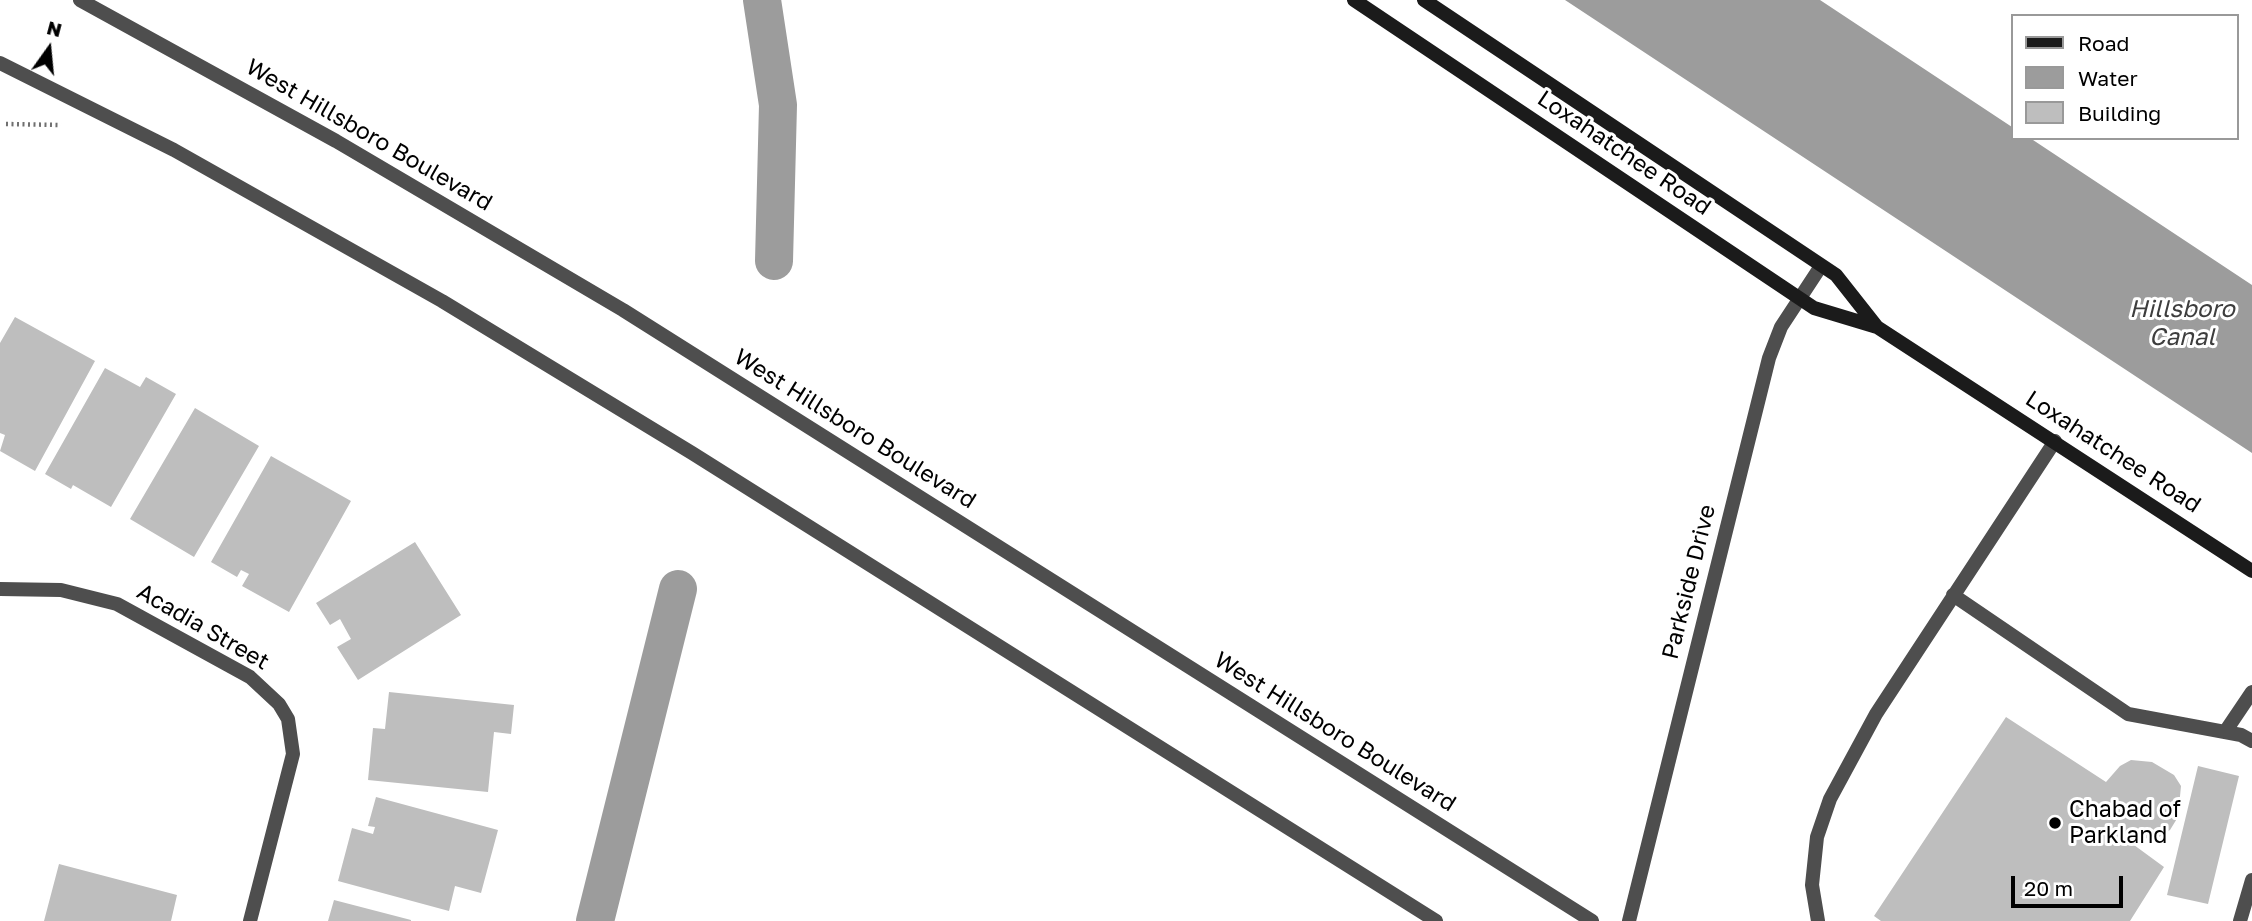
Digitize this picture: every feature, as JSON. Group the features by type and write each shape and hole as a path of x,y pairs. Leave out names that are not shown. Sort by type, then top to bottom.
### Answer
{"main road":[{"name":"Loxahatchee Road","path":"1354,0 1814,308 1877,327 2252,571"},
{"name":"Loxahatchee Road","path":"1424,0 1836,275 1877,327"}],"street":[{"name":"West Hillsboro Boulevard","path":"80,0 326,135 623,310 1592,921"},
{"path":"0,62 174,150 442,301 692,453 1436,921"},
{"name":"Parkside Drive","path":"1629,921 1769,358 1781,327 1821,266"},
{"path":"1818,921 1812,885 1817,837 1830,799 1876,714 2054,441"},
{"name":"Acadia Street","path":"0,589 61,590 117,604 250,677 279,704 289,719 293,754 250,921"},
{"path":"1953,595 2128,714 2225,732 2252,741"},
{"path":"2225,732 2252,692"},
{"path":"2241,921 2252,880"}],"water":[{"name":"Hillsboro Canal","path":"1565,0 1820,0 2010,126 2010,140 2033,140 2252,285 2252,453"}],"building":[{"path":"15,317 95,361 35,471 0,451 5,435 0,433 0,343"},
{"path":"105,368 140,387 146,377 176,394 111,507 73,485 71,489 45,474"},
{"path":"195,408 259,446 194,557 130,519"},
{"path":"271,456 351,501 289,612 242,586 249,574 241,570 237,577 211,562"},
{"path":"415,542 461,615 358,680 337,647 351,639 340,619 330,625 316,603"},
{"path":"389,692 514,705 511,734 494,732 488,792 368,780 373,728 385,729"},
{"name":"Chabad of Parkland","path":"2006,717 2106,782 2120,766 2131,760 2152,762 2174,775 2181,786 2178,817 2170,830 2159,837 2139,839 2134,845 2164,867 2130,921 1881,921 1874,916"},
{"path":"2198,766 2239,776 2208,904 2167,895"},
{"path":"376,797 498,830 481,893 455,886 449,911 338,881 352,828 373,834 375,827 368,826"},
{"path":"59,864 177,895 171,921 44,921"},
{"path":"334,900 411,920 411,921 328,921"}],"waterway":[{"path":"762,0 778,105 774,261"},
{"path":"595,921 678,589"}],"place":[{"name":"Chabad of Parkland","path":"2055,823"}]}
